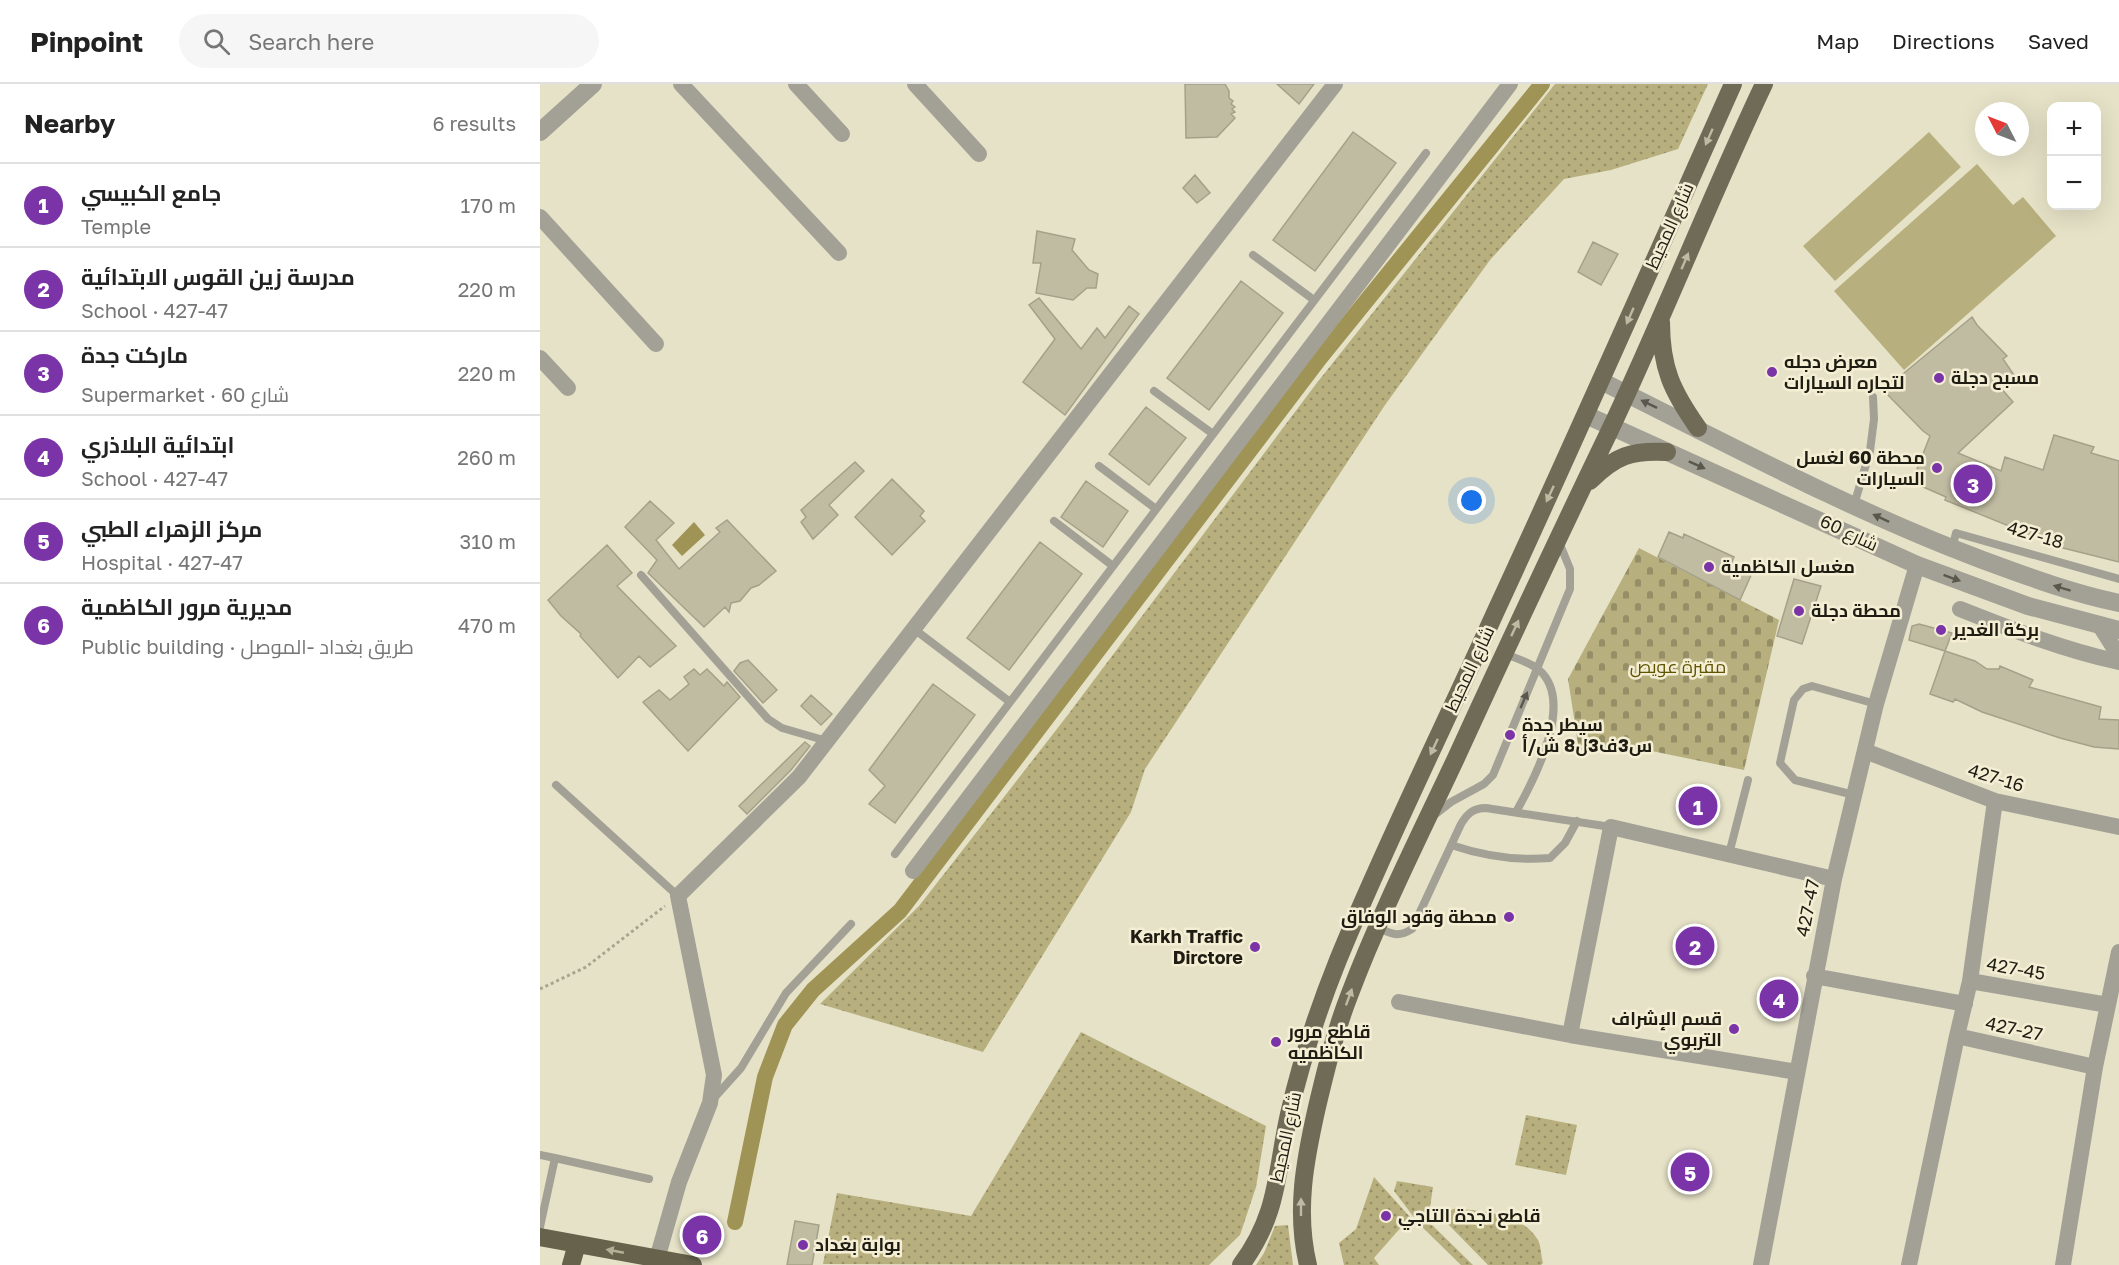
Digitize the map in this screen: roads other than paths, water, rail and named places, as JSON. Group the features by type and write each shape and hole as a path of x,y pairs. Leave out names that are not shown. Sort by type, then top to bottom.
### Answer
{"highway":[{"path":"540,1237 693,1265"},
{"path":"571,1265 577,1244"}],"main road":[{"name":"شارع المحيط","path":"1241,1265 1260,1235 1273,1202 1289,1114 1301,1069 1327,990 1354,922 1586,416 1733,84"},
{"name":"شارع المحيط","path":"1308,1265 1304,1249 1301,1201 1308,1148 1329,1057 1348,998 1426,822 1661,318 1724,170 1764,84"},
{"path":"1661,318 1661,348 1667,373 1679,401 1698,428"},
{"path":"1580,490 1605,465 1624,455 1645,451 1667,452"},
{"path":"1477,653 1488,661 1502,657"},
{"path":"1466,679 1479,681 1486,692"}],"street":[{"path":"540,132 592,84"},
{"path":"681,84 840,253"},
{"path":"796,84 842,134"},
{"path":"915,84 979,154"},
{"path":"657,1259 679,1182 710,1103 714,1075 678,896 799,777 1335,84"},
{"path":"913,871 1510,84"},
{"path":"540,217 656,344"},
{"path":"540,358 568,388"},
{"name":"شارع 60","path":"1601,381 1919,536 2030,578 2119,603"},
{"name":"شارع 60","path":"1586,416 1917,565 2028,606 2119,630"},
{"name":"427-47","path":"1761,1265 1834,879 1876,704 1917,565"},
{"path":"1960,609 2078,653 2119,662"},
{"path":"2100,626 2119,656"},
{"name":"427-16","path":"1865,751 1995,801 2119,827"},
{"name":"427-45","path":"1995,801 1970,981 2108,1005"},
{"path":"1570,1035 1611,827 1834,879"},
{"path":"2063,1265 2095,1067 2119,952"},
{"path":"1815,976 1965,1004"},
{"path":"1957,1036 1970,981"},
{"path":"1399,1002 1570,1035 1797,1072"},
{"name":"427-27","path":"1909,1265 1957,1036 2095,1067"}],"lane":[{"path":"895,854 1426,153"},
{"path":"1253,255 1314,300"},
{"path":"1154,391 1213,434"},
{"path":"1854,506 1870,452 1874,420 1873,397"},
{"path":"1099,466 1156,509"},
{"path":"1054,521 1113,566"},
{"name":"427-18","path":"1952,549 1956,533 2119,579"},
{"path":"1426,822 1451,802 1484,784 1493,775 1568,596 1571,582 1570,568 1557,539"},
{"path":"641,575 768,719 782,728 827,741"},
{"path":"914,629 1010,702"},
{"path":"1502,657 1538,668 1550,689 1554,713 1540,764 1516,812"},
{"path":"1854,795 1795,780 1780,763 1794,700 1803,689 1812,686 1876,704"},
{"path":"1729,854 1748,780"},
{"path":"556,785 678,896"},
{"path":"1378,928 1394,934 1403,934 1412,929 1464,819 1473,810 1486,808 1611,827"},
{"path":"1451,845 1523,860 1550,858 1565,843 1577,821"},
{"path":"710,1103 741,1068 786,993 851,924"},
{"path":"540,1155 649,1179"},
{"path":"540,1227 555,1158"}],"waterway":[{"path":"735,1222 765,1077 785,1025 813,990 900,911 1320,358 1542,84"}],"place":[{"name":"معرض دجله لتجاره السيارات","path":"1772,372"},
{"name":"مسبح دجلة","path":"1939,378"},
{"name":"محطة 60 لغسل السيارات","path":"1937,468"},
{"name":"ماركت جدة","path":"1973,484"},
{"name":"مغسل الكاظمية","path":"1709,567"},
{"name":"محطة دجلة","path":"1799,611"},
{"name":"بركة الغدير","path":"1941,630"},
{"name":"سيطر جدة س3ف3ل8 ش/أ","path":"1510,735"},
{"name":"جامع الكبيسي","path":"1698,806"},
{"name":"محطة وقود الوفاق","path":"1509,917"},
{"name":"مدرسة زين القوس الابتدائية","path":"1695,946"},
{"name":"Karkh Traffic Dirctore","path":"1255,947"},
{"name":"ابتدائية البلاذري","path":"1779,999"},
{"name":"قسم الإشراف التربوي","path":"1734,1029"},
{"name":"قاطع مرور الكاظميه","path":"1276,1042"},
{"name":"مركز الزهراء الطبي","path":"1690,1172"},
{"name":"قاطع نجدة التاجي","path":"1386,1216"},
{"name":"مديرية مرور الكاظمية","path":"702,1235"},
{"name":"بوابة بغداد","path":"803,1245"}],"park label":[{"name":"مقبرة عويص","path":"1678,667"}]}
